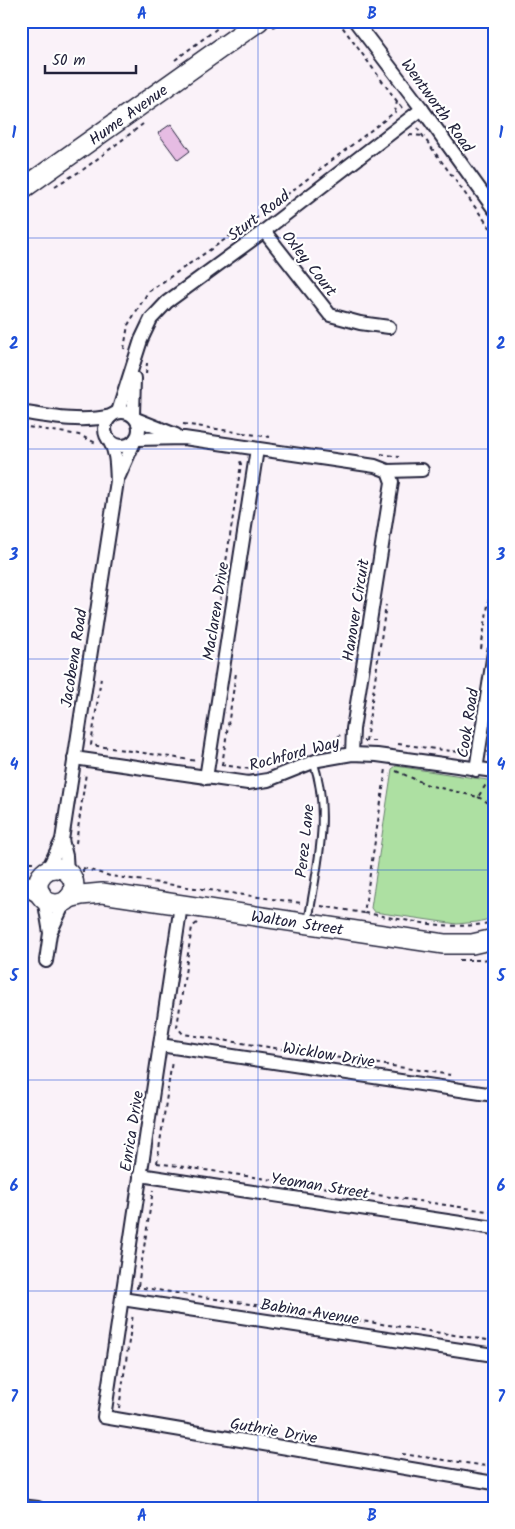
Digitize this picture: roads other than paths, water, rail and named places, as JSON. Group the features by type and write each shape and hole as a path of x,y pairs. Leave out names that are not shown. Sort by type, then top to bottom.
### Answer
{"street":[{"name":"Hume Avenue","path":"21,190 259,21"},
{"name":"Wentworth Road","path":"354,21 494,209"},
{"name":"Sturt Road","path":"114,414 141,340 151,319 167,302 264,231 422,110"},
{"name":"Oxley Court","path":"264,231 330,315 360,323 389,327"},
{"name":"Sturt Road","path":"134,363 135,417"},
{"path":"21,412 72,420 96,419 123,411 184,438 240,453 375,466 388,471 422,470"},
{"path":"108,439 104,427 114,414"},
{"path":"135,417 140,428 135,440"},
{"path":"72,420 97,430 120,446 125,446 135,440 184,438"},
{"name":"Jacobena Road","path":"69,874 62,840 117,481 115,452 108,439"},
{"name":"Jacobena Road","path":"117,481 135,440"},
{"name":"Maclaren Drive","path":"206,778 256,455"},
{"name":"Hanover Circuit","path":"352,748 392,482 388,471"},
{"name":"Cook Road","path":"476,770 487,652"},
{"name":"Rochford Way","path":"74,758 206,778 238,782 258,782 268,780 313,761 352,748 377,755 494,772"},
{"name":"Jacobena Road","path":"42,869 62,840"},
{"path":"21,876 42,869 57,868 69,874 74,885 72,894 50,933 46,961"},
{"path":"42,869 39,884 50,933"},
{"name":"Walton Street","path":"69,874 102,893"},
{"path":"21,883 54,903 67,900"},
{"name":"Walton Street","path":"67,900 81,895 102,893 444,944 472,944 494,939"},
{"name":"Enrica Drive","path":"112,1362 181,905"},
{"name":"Wicklow Drive","path":"160,1045 494,1095"},
{"name":"Yeoman Street","path":"140,1175 494,1228"},
{"name":"Babina Avenue","path":"122,1299 494,1355"},
{"name":"Guthrie Drive","path":"112,1362 104,1417 494,1483"},
{"path":"21,1506 38,1508"}],"lane":[{"name":"Perez Lane","path":"308,924 323,822 321,784 313,761"}]}
